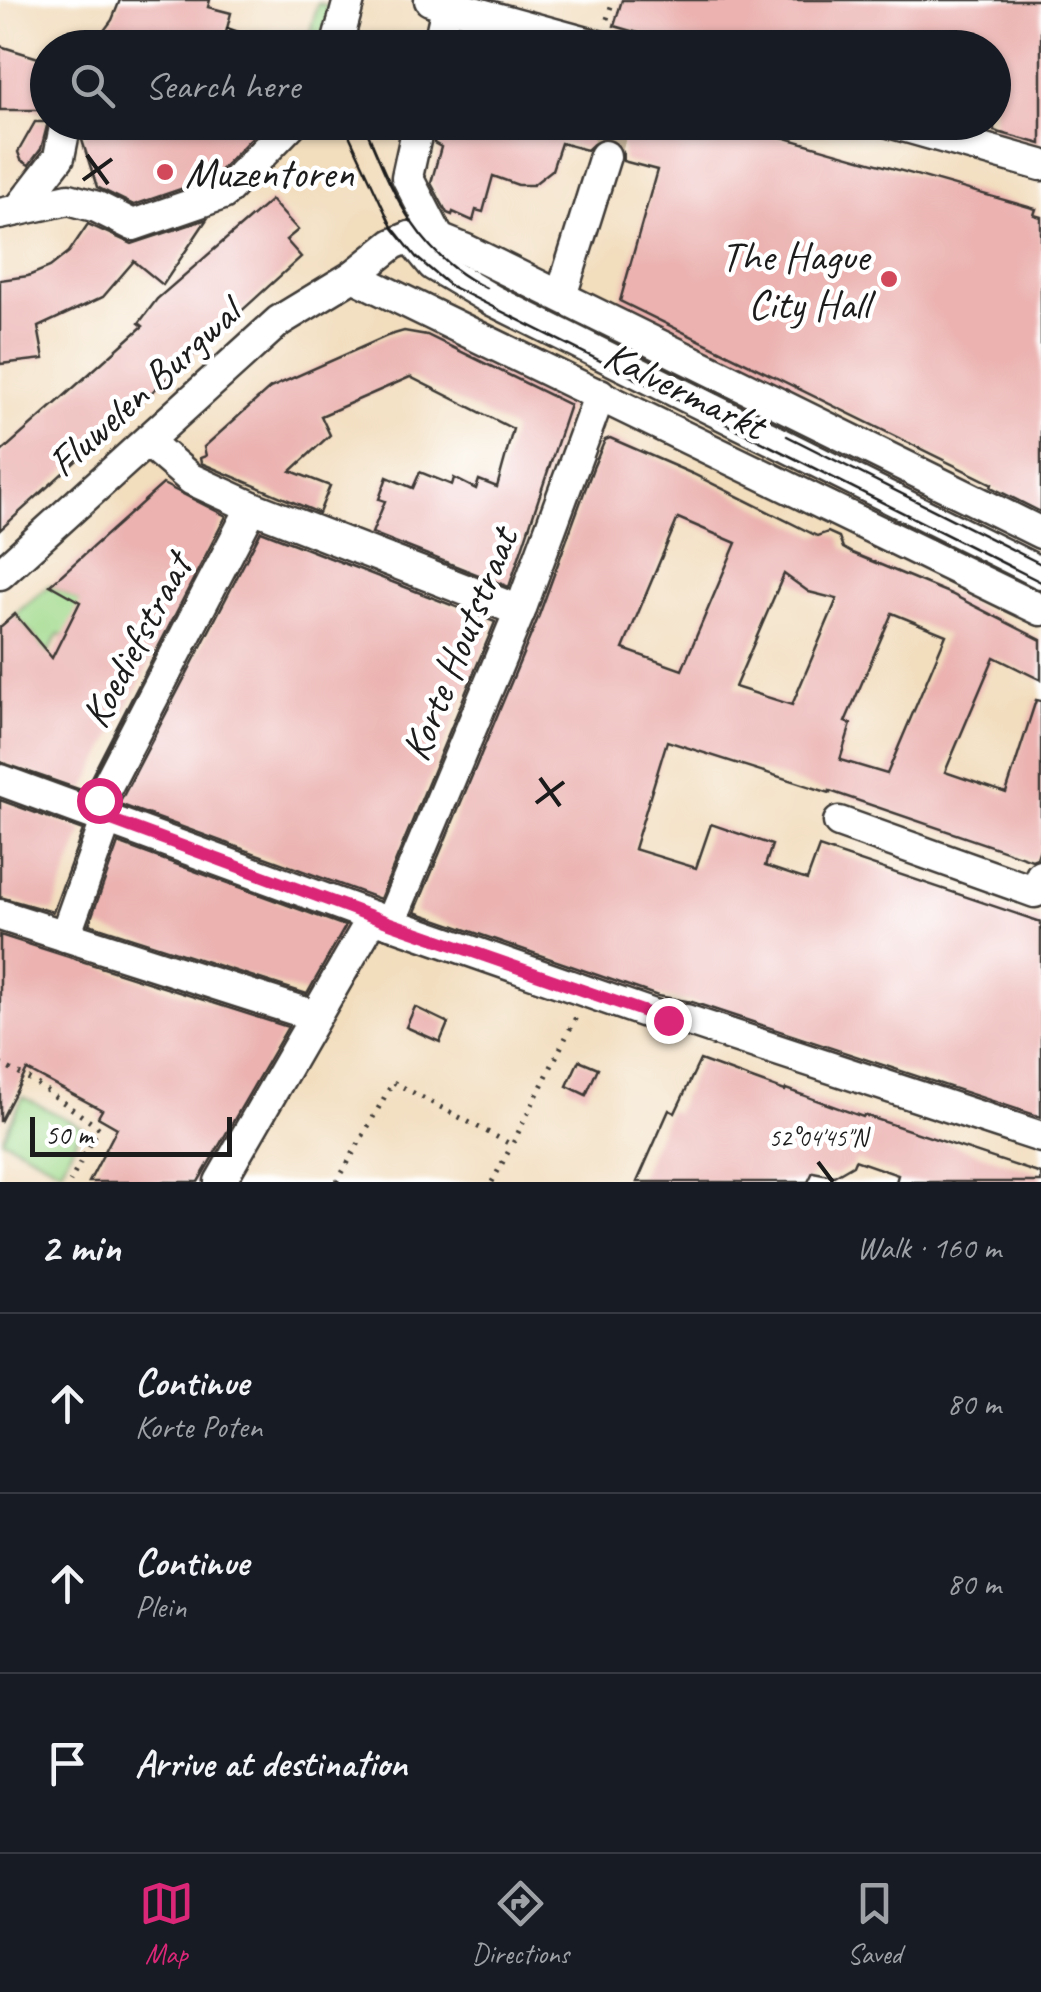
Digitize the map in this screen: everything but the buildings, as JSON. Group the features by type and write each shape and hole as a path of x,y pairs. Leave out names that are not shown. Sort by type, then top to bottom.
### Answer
{"street":[{"path":"341,30 349,0"},
{"path":"438,1 445,16 442,30"},
{"path":"438,1 541,30"},
{"path":"10,212 59,157 62,140"},
{"path":"10,212 68,199 97,206 133,224 223,194 276,140"},
{"path":"353,276 393,244 424,238 407,177 416,140"},
{"path":"953,140 1041,165"},
{"path":"562,296 605,156"},
{"name":"Kalvermarkt","path":"424,238 562,296 1041,533"},
{"name":"Kalvermarkt","path":"424,238 433,265 448,276 1041,573"},
{"name":"Kalvermarkt","path":"353,276 1041,610"},
{"name":"Fluwelen Burgwal","path":"0,574 279,321 353,276"},
{"path":"665,428 696,363"},
{"name":"Korte Houtstraat","path":"220,1182 315,1016 382,920 520,611 600,394"},
{"path":"148,442 191,480 520,611"},
{"name":"Koediefstraat","path":"65,936 100,815 252,507"},
{"path":"0,780 668,1020 686,1020 1041,1137"},
{"path":"839,822 1034,892 1041,876"},
{"path":"0,915 315,1016"}],"path":[{"path":"492,1182 588,992"},
{"path":"0,1064 33,1081 99,1128 70,1182"},
{"path":"337,1182 393,1082 512,1146"}],"green space":[{"path":"318,3 333,8 326,30 311,30"},
{"path":"50,585 92,608 75,640 59,634 45,659 43,647 15,614"},
{"path":"23,1097 82,1127 61,1170 2,1139"}],"tunnel":[{"path":"605,156 610,140"}],"tram line":[{"path":"227,28 233,30"},
{"path":"351,140 392,227 416,257 449,285 1041,582"},
{"path":"371,140 396,195 424,238 462,274 486,288"},
{"path":"787,436 1041,564"}],"place":[{"name":"Muzentoren","path":"165,172"},
{"name":"The Hague City Hall","path":"889,279"}],"route":[{"path":"99,800 93,813 668,1020"}]}
